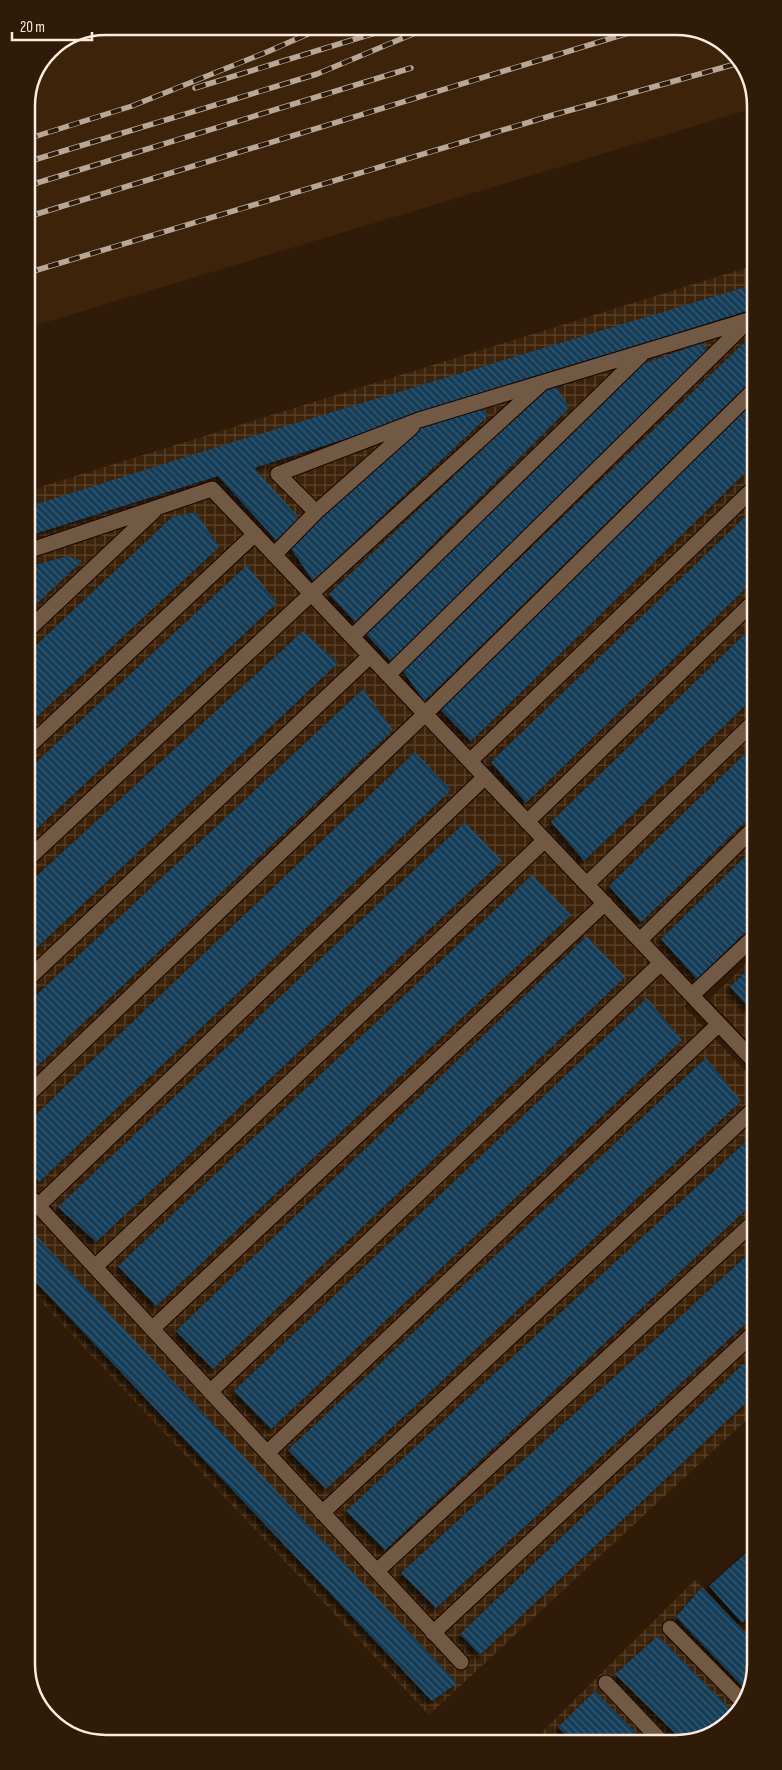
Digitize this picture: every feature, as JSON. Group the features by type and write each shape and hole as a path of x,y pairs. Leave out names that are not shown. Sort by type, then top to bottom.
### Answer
{"lane":[{"path":"316,512 278,474 419,420 747,320"},
{"path":"388,675 747,323"},
{"path":"352,637 644,353"},
{"path":"35,852 311,594 541,384"},
{"path":"35,1088 425,714 747,397"},
{"path":"274,555 316,512 419,420"},
{"path":"35,548 212,489 747,1054"},
{"path":"470,761 747,494"},
{"path":"35,623 158,507"},
{"path":"35,740 255,534"},
{"path":"527,822 747,608"},
{"path":"35,972 370,656"},
{"path":"587,884 747,729"},
{"path":"35,1200 485,778"},
{"path":"640,940 747,836"},
{"path":"95,1267 544,840"},
{"path":"152,1329 605,903"},
{"path":"692,995 747,944"},
{"path":"210,1392 661,962"},
{"path":"267,1453 719,1024"},
{"path":"322,1513 747,1116"},
{"path":"35,1202 461,1662"},
{"path":"377,1571 747,1227"},
{"path":"433,1632 747,1339"},
{"path":"670,1628 738,1697"},
{"path":"606,1683 655,1735"}],"shaded area":[{"path":"106,35 680,35 699,39 726,56 743,83 746,92 747,110 35,326 35,102 37,88 42,75 59,53 71,45"},
{"path":"747,268 747,945 684,1006 747,1073 747,1419 429,1715 35,1295 35,489"},
{"path":"747,963 747,1040 709,1000"},
{"path":"695,1580 747,1633 746,1678 743,1687 726,1714 707,1728 690,1734 676,1735 539,1735"}],"building":[{"path":"747,287 747,311 254,468 301,520 276,540 218,476 35,534 35,504 230,443"},
{"path":"747,340 747,385 424,701 403,671"},
{"path":"702,343 708,350 391,661 366,634 640,365"},
{"path":"554,382 569,408 355,622 329,594"},
{"path":"477,406 489,415 313,581 290,547 424,425"},
{"path":"747,409 747,471 471,741 440,709"},
{"path":"196,512 219,547 35,718 35,646 172,517"},
{"path":"747,515 747,587 526,803 491,762"},
{"path":"68,556 82,561 35,605 35,565"},
{"path":"247,565 277,603 35,830 35,763"},
{"path":"303,631 338,663 35,949 35,878"},
{"path":"747,632 747,704 584,861 551,822"},
{"path":"363,689 393,730 35,1068 35,996"},
{"path":"415,752 451,790 39,1182 35,1178 35,1115"},
{"path":"747,752 747,820 641,922 609,886"},
{"path":"465,822 502,861 96,1242 58,1207"},
{"path":"747,855 747,930 697,979 661,939"},
{"path":"532,875 571,915 156,1306 118,1266"},
{"path":"587,936 625,977 213,1369 176,1331"},
{"path":"747,971 747,1005 730,987"},
{"path":"647,998 682,1040 271,1429 234,1391"},
{"path":"706,1058 741,1101 326,1489 288,1450"},
{"path":"747,1140 747,1209 385,1550 346,1511"},
{"path":"35,1234 457,1683 432,1701 35,1281"},
{"path":"747,1255 747,1322 436,1608 401,1573"},
{"path":"747,1361 747,1402 480,1655 460,1634"},
{"path":"747,1552 747,1619 742,1623 709,1586"},
{"path":"702,1587 747,1634 746,1678 743,1687 676,1617"},
{"path":"658,1636 730,1709 707,1728 690,1734 677,1735 615,1674"},
{"path":"595,1691 638,1735 566,1735 558,1727"}],"railway":[{"path":"35,136 132,106 306,35"},
{"path":"195,88 369,35"},
{"path":"35,160 317,74 410,35"},
{"path":"35,215 622,35"},
{"path":"35,271 553,115 733,65"},
{"path":"35,184 411,68"}]}
